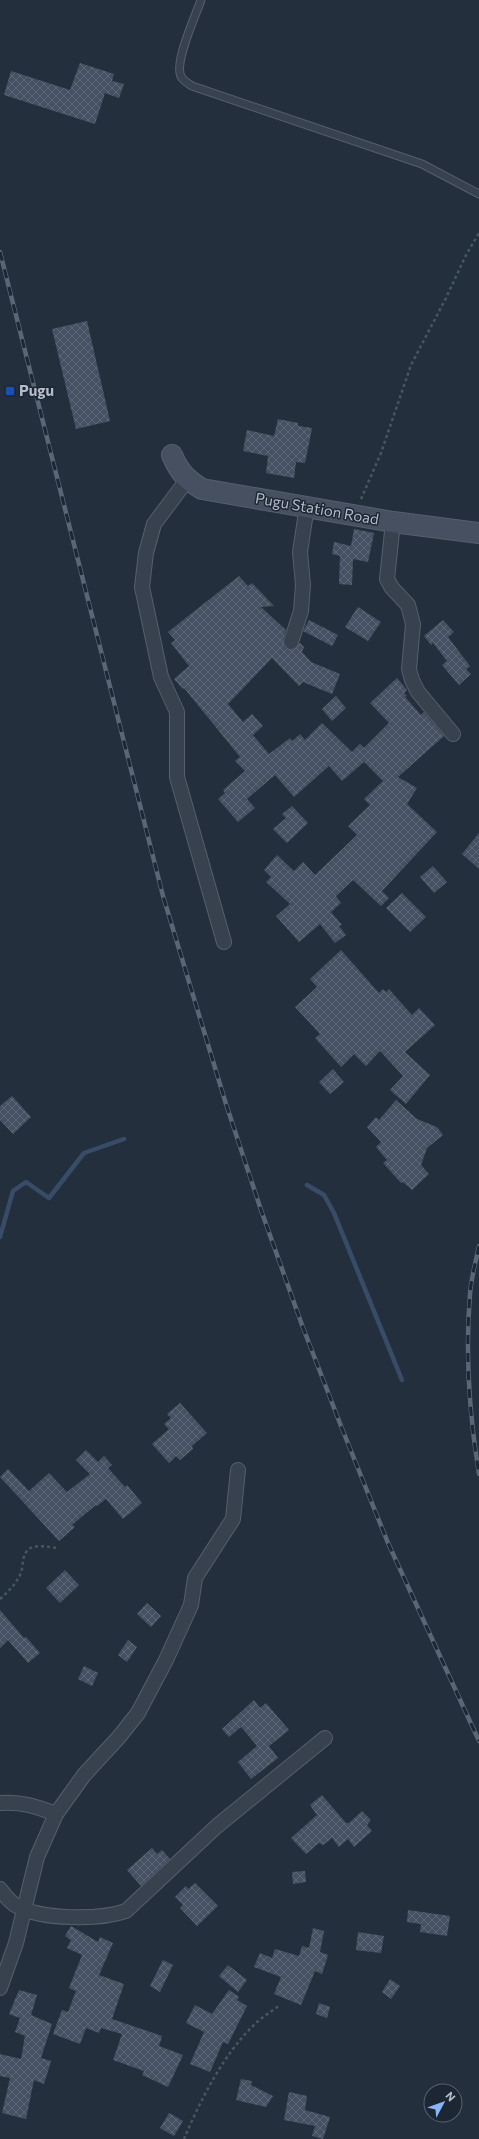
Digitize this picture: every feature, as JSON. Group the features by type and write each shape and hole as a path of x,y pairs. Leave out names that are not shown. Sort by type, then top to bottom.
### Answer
{"street":[{"name":"Pugu Station Road","path":"172,455 177,468 187,480 202,489 356,514 393,522 479,533"},
{"path":"187,480 154,524 146,553 142,587 160,677 177,712 177,777 224,942"},
{"path":"292,642 301,611 303,585 300,552 307,506"},
{"path":"393,522 387,579 392,588 408,605 412,624 409,669 412,680 418,692 453,734"},
{"path":"0,1988 16,1943 37,1857 56,1814 84,1775 118,1738 138,1713 191,1606 195,1578 233,1519 238,1470"},
{"path":"0,1889 16,1906 24,1910 81,1918 116,1915 126,1911 217,1826 325,1738"},
{"path":"0,1802 12,1801 28,1804 56,1814"}],"lane":[{"path":"202,0 181,54 179,69 181,78 192,86 422,164 479,194"}],"path":[{"path":"356,514 381,454 411,365 446,298 466,255 479,233"},
{"path":"0,1599 18,1579 21,1573 23,1559 29,1549 34,1547 57,1548"},
{"path":"184,2139 204,2098 239,2041 254,2024 280,2005"}],"building":[{"path":"80,63 114,74 112,81 124,84 119,98 105,93 95,124 4,95 11,71 70,90"},
{"path":"87,321 110,421 76,429 52,329"},
{"path":"278,419 298,423 298,426 312,428 305,463 296,462 294,478 266,473 268,456 243,451 247,430 274,436"},
{"path":"354,529 374,533 368,562 353,559 352,585 339,584 340,556 332,554 334,542 351,546"},
{"path":"239,576 248,586 252,583 274,606 261,607 286,630 283,640 285,648 293,650 300,643 304,647 302,652 311,662 340,674 332,694 303,682 299,686 272,658 228,704 243,722 252,714 263,726 253,735 269,754 290,738 292,741 300,734 305,740 322,723 352,752 360,744 364,748 389,723 370,703 397,678 407,690 404,693 407,696 405,697 421,715 424,712 444,736 398,777 417,788 407,804 437,832 382,891 389,898 381,906 353,880 336,896 341,903 331,912 342,925 339,926 346,935 335,943 320,924 299,942 276,916 290,904 266,882 271,877 264,870 277,855 294,871 303,862 315,875 357,835 348,826 370,805 364,799 383,781 364,762 342,781 329,766 294,797 275,775 247,799 255,808 238,822 218,799 225,793 223,790 245,771 235,761 240,757 184,688 183,689 174,679 189,666 171,643 175,640 168,632"},
{"path":"358,607 381,622 368,641 345,627"},
{"path":"309,620 338,635 332,646 303,631"},
{"path":"443,620 454,632 448,637 470,666 466,669 471,674 459,685 442,665 447,661 433,643 431,645 424,636"},
{"path":"336,696 346,708 332,721 322,709"},
{"path":"292,806 308,823 287,843 273,829 286,818 282,814"},
{"path":"479,833 479,869 462,854"},
{"path":"433,866 447,882 434,893 420,877"},
{"path":"402,893 426,917 410,932 386,908"},
{"path":"341,950 379,993 383,989 386,992 389,989 412,1015 419,1008 435,1025 405,1052 430,1075 406,1104 390,1090 403,1076 380,1051 366,1066 354,1054 341,1067 315,1038 320,1034 295,1007 317,987 310,979"},
{"path":"333,1069 344,1082 330,1094 319,1082"},
{"path":"12,1096 31,1117 13,1134 0,1120 0,1106"},
{"path":"396,1100 417,1119 437,1127 443,1135 427,1148 421,1165 429,1174 412,1190 403,1182 401,1183 383,1163 387,1160 376,1147 381,1142 367,1127 376,1117 379,1120"},
{"path":"180,1403 207,1433 192,1446 193,1449 180,1460 176,1456 169,1463 152,1444 169,1429 164,1424 171,1418 167,1414"},
{"path":"86,1450 98,1462 104,1456 112,1465 108,1468 125,1487 127,1485 142,1503 123,1519 106,1499 97,1506 96,1505 72,1525 75,1527 59,1541 0,1477 8,1469 29,1491 49,1473 67,1492 90,1474 76,1460"},
{"path":"65,1570 79,1585 60,1603 46,1588"},
{"path":"147,1603 161,1616 151,1627 137,1614"},
{"path":"0,1610 24,1638 26,1637 40,1653 28,1663 8,1640 0,1648"},
{"path":"128,1640 137,1647 127,1662 118,1655"},
{"path":"84,1666 98,1673 92,1686 78,1679"},
{"path":"254,1700 260,1708 266,1703 289,1730 269,1746 278,1758 251,1779 238,1762 257,1746 241,1727 229,1737 222,1729"},
{"path":"322,1795 346,1823 349,1823 362,1811 371,1820 367,1825 372,1831 354,1847 348,1839 339,1847 332,1838 323,1845 319,1843 306,1854 291,1838 317,1815 310,1805"},
{"path":"152,1848 157,1854 162,1850 170,1859 141,1886 127,1870"},
{"path":"305,1871 306,1882 293,1884 292,1872"},
{"path":"195,1883 218,1906 197,1926 180,1908 183,1905 175,1897 186,1886 188,1889"},
{"path":"408,1910 450,1916 447,1936 420,1932 421,1924 407,1922"},
{"path":"71,1926 98,1942 100,1937 113,1943 99,1975 124,1984 112,2019 162,2036 159,2046 183,2055 168,2087 142,2075 144,2071 113,2060 122,2034 101,2028 99,2033 86,2028 80,2044 53,2034 62,2010 68,2012 76,1991 69,1988 82,1955 67,1948 71,1940 65,1936"},
{"path":"313,1928 324,1931 320,1952 328,1955 322,1974 315,1971 301,2005 274,1994 281,1977 254,1967 260,1953 272,1958 275,1949 299,1956 302,1946 309,1948"},
{"path":"358,1932 384,1936 381,1953 356,1950"},
{"path":"163,1960 173,1965 160,1992 150,1986"},
{"path":"228,1965 247,1980 238,1992 219,1976"},
{"path":"390,1979 400,1986 391,1999 382,1992"},
{"path":"19,1990 37,1995 31,2015 52,2024 41,2058 51,2061 44,2084 34,2080 26,2119 2,2113 10,2078 0,2076 0,2054 21,2059 25,2036 15,2032 20,2018 9,2014"},
{"path":"229,1990 239,1997 237,2000 247,2006 228,2044 223,2042 210,2072 190,2064 204,2032 186,2023 195,2005 212,2014"},
{"path":"319,2003 330,2007 327,2018 316,2014"},
{"path":"241,2079 252,2081 251,2085 273,2096 266,2107 236,2100"},
{"path":"289,2092 307,2096 305,2110 330,2117 323,2139 312,2136 315,2126 284,2120"},
{"path":"169,2113 183,2121 174,2136 160,2128"}],"waterway":[{"path":"0,1237 13,1191 26,1182 49,1198 84,1153 124,1139"},
{"path":"307,1185 324,1195 334,1213 402,1380"}],"railway":[{"path":"0,252 163,896 226,1104 261,1210 302,1325 341,1426 388,1543 479,1741"},
{"path":"479,1246 472,1276 468,1339 470,1406 479,1474"}],"place":[{"name":"Pugu","path":"10,391"}]}
